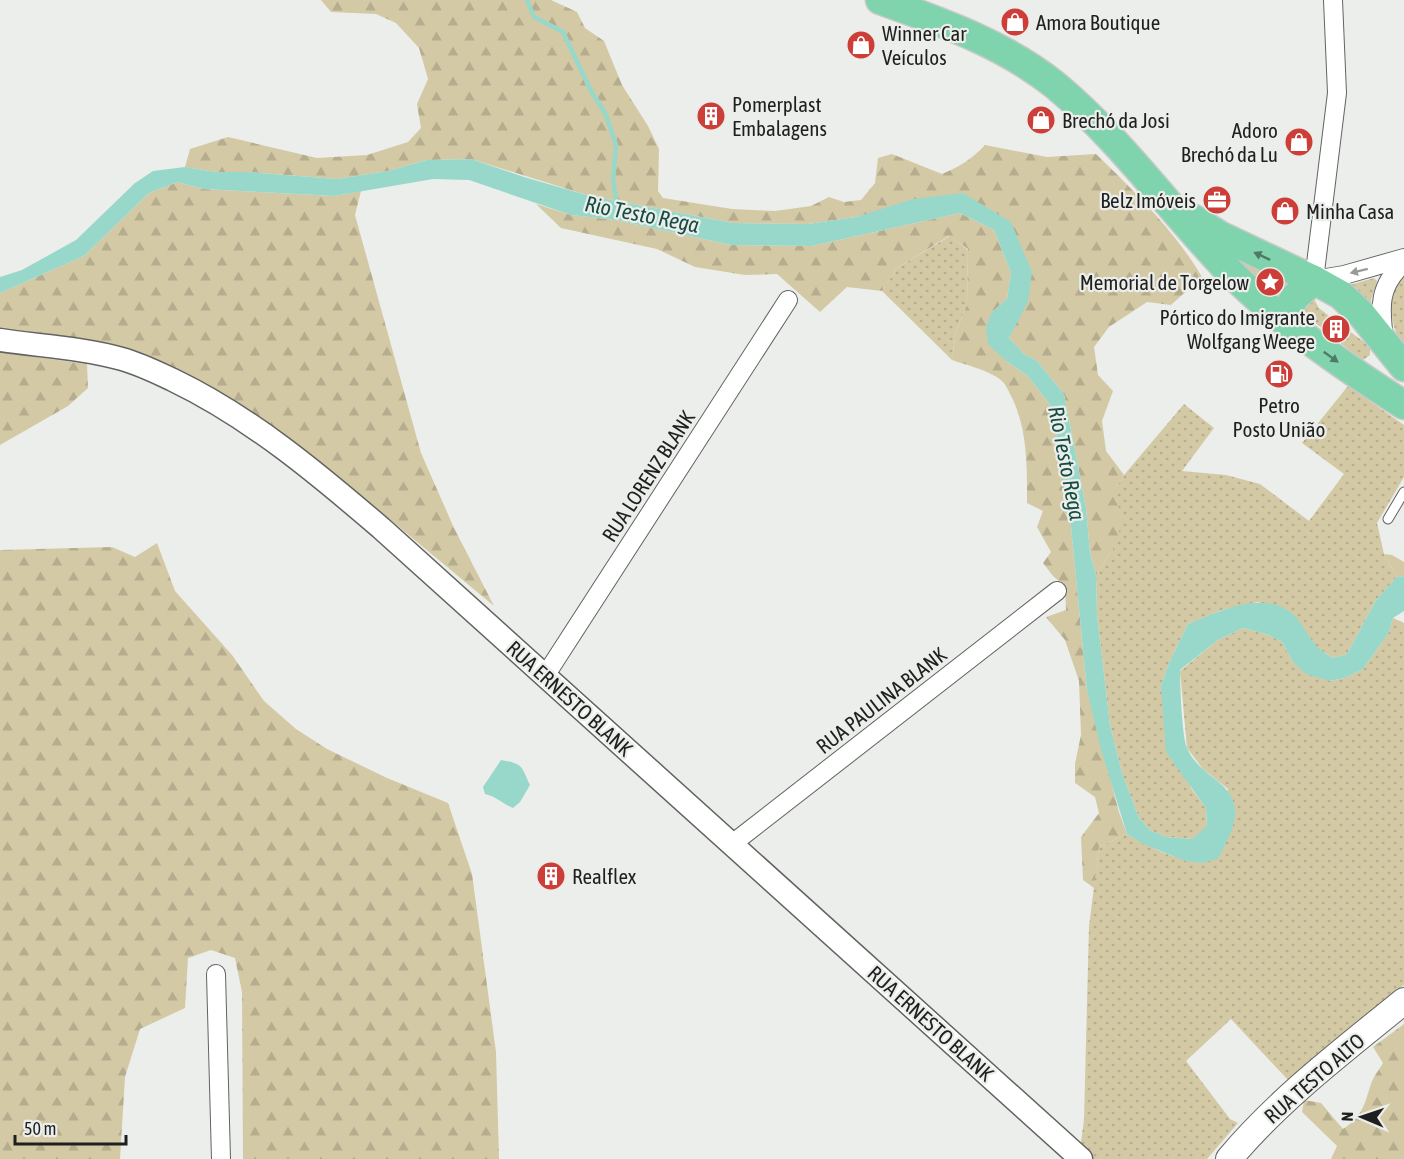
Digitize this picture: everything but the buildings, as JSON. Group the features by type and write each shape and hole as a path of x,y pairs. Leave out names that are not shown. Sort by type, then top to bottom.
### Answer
{"main road":[{"path":"880,0 913,6 1018,60 1054,85 1091,118 1225,266 1282,319 1326,354 1404,405"},
{"path":"1167,201 1221,236 1314,280 1352,304 1404,367"},
{"path":"1282,319 1290,303 1314,280"},
{"path":"1360,376 1377,364 1382,354 1384,341"},
{"name":"RUA TESTO ALTO","path":"1228,1159 1298,1090 1404,1001"}],"street":[{"path":"1333,0 1336,93 1314,280 1353,273 1404,258"},
{"path":"1384,341 1381,315 1385,285 1392,274 1404,263"},
{"name":"RUA LORENZ BLANK","path":"545,676 788,300"},
{"name":"RUA ERNESTO BLANK","path":"0,340 124,359 189,388 225,408 307,467 346,498 1081,1159"},
{"name":"RUA PAULINA BLANK","path":"732,844 1057,591"},
{"path":"216,974 221,1159"}],"lane":[{"path":"1388,519 1404,492"}],"green space":[{"path":"321,0 551,0 577,12 585,28 604,41 622,85 648,126 659,149 658,191 663,198 732,209 775,211 811,206 829,197 844,202 861,200 875,183 878,158 892,154 942,174 965,162 985,145 1047,157 1096,154 1167,228 1202,277 1171,305 1147,302 1109,327 1094,347 1098,375 1113,391 1102,421 1106,451 1124,475 1112,495 1124,517 1113,549 1096,575 1090,553 1086,508 1064,394 1036,360 1024,354 1009,338 1032,272 963,193 856,217 808,224 733,223 590,196 471,159 427,160 388,171 337,179 248,172 216,172 185,167 190,149 228,137 317,158 367,155 408,142 421,128 417,104 428,79 419,48 396,23 376,14 331,12"},
{"path":"178,182 203,189 334,196 361,191 355,215 421,453 454,528 494,606 339,477 236,408 138,355 100,342 0,331 0,293 84,256 149,193"},
{"path":"536,204 571,215 616,220 731,245 812,246 960,213 994,230 1011,273 1007,299 992,312 1006,361 1028,376 1051,406 1069,506 1087,690 1119,812 1127,834 1099,847 1094,888 1083,880 1081,837 1099,813 1095,797 1075,783 1075,764 1081,735 1079,681 1065,640 1046,617 1066,610 1065,586 1043,563 1051,552 1037,527 1043,511 1027,503 1023,433 1008,389 998,378 952,360 956,331 967,305 968,249 949,236 897,268 882,291 847,287 820,312 777,274 745,275 695,267 657,249 561,228"},
{"path":"950,236 968,250 967,305 956,331 952,360 882,291 897,268"},
{"path":"1219,242 1295,282 1278,307"},
{"path":"1404,276 1404,348 1399,341 1393,322 1392,301 1394,291"},
{"path":"1374,278 1377,281 1371,300 1371,310 1346,286"},
{"path":"1314,299 1319,308 1334,320 1326,331 1311,320 1301,318 1306,304"},
{"path":"1346,329 1370,346 1370,355 1362,361 1337,340"},
{"path":"0,352 87,364 88,388 68,406 0,445"},
{"path":"1348,386 1404,425 1404,477 1377,523 1384,554 1397,577 1376,600 1347,654 1333,658 1316,647 1290,612 1258,602 1222,610 1188,624 1169,663 1161,686 1191,788 1206,808 1207,827 1192,839 1166,837 1150,830 1139,818 1122,773 1110,725 1097,615 1096,575 1113,549 1112,494 1124,475 1184,404 1214,428 1182,471 1226,475 1260,484 1309,521 1344,474 1302,443"},
{"path":"157,543 175,591 232,655 264,701 296,729 327,749 387,778 448,803 472,874 496,1052 499,1159 243,1159 242,992 235,958 211,950 188,958 185,1008 140,1029 125,1077 120,1159 0,1159 0,550 112,547 135,557"},
{"path":"1384,554 1392,555 1404,562 1404,576 1397,577"},
{"path":"1393,618 1404,623 1404,985 1288,1080 1231,1019 1186,1061 1230,1119 1238,1123 1207,1159 1091,1159 1080,1149 1084,1120 1089,926 1099,847 1127,834 1164,853 1203,863 1228,789 1203,769 1187,748 1180,671 1218,640 1243,628 1269,635 1282,642 1293,662 1330,681 1345,678 1363,669 1389,632"},
{"path":"1404,1024 1404,1159 1331,1159 1337,1146 1302,1112 1304,1100 1321,1103 1343,1129 1350,1124 1362,1110 1372,1081 1383,1063 1373,1047"}],"water":[{"name":"Rio Testo Rega","path":"471,159 590,196 733,223 808,224 856,217 913,199 963,193 1011,222 1032,272 1028,302 1009,338 1024,354 1036,360 1064,394 1086,508 1090,553 1096,575 1097,615 1110,725 1122,773 1139,818 1150,830 1166,837 1192,839 1207,826 1206,808 1166,752 1161,686 1169,663 1188,624 1225,609 1252,603 1277,605 1293,614 1317,646 1333,658 1347,654 1376,600 1397,577 1404,576 1404,611 1393,618 1389,632 1363,669 1345,678 1330,681 1306,674 1293,662 1282,642 1269,635 1243,628 1218,640 1180,670 1187,748 1199,765 1225,788 1235,807 1233,827 1218,859 1202,863 1185,861 1143,844 1127,834 1101,750 1087,690 1069,506 1051,406 1028,376 1006,361 988,344 986,327 992,312 1007,299 1011,273 994,230 960,213 812,246 731,245 616,220 571,215 469,180 433,179 334,196 203,189 178,182 149,193 84,256 0,293 0,277 22,270 76,240 135,183 153,171 185,167 216,172 248,172 337,179 388,171 427,160"},
{"path":"501,760 521,767 530,785 520,802 513,808 485,794 483,787"}],"waterway":[{"name":"Rio Testo Rega","path":"527,0 534,17 563,32 590,89 606,115 616,145 613,180 617,206"}],"place":[{"name":"Amora Boutique","path":"1015,22"},
{"name":"Winner Car Veículos","path":"861,45"},
{"name":"Pomerplast Embalagens","path":"711,116"},
{"name":"Brechó da Josi","path":"1041,120"},
{"name":"Adoro Brechó da Lu","path":"1299,142"},
{"name":"Belz Imóveis","path":"1217,200"},
{"name":"Minha Casa","path":"1285,211"},
{"name":"Memorial de Torgelow","path":"1270,282"},
{"name":"Pórtico do Imigrante Wolfgang Weege","path":"1336,329"},
{"name":"Petro Posto União","path":"1279,374"},
{"name":"Realflex","path":"551,876"}]}
